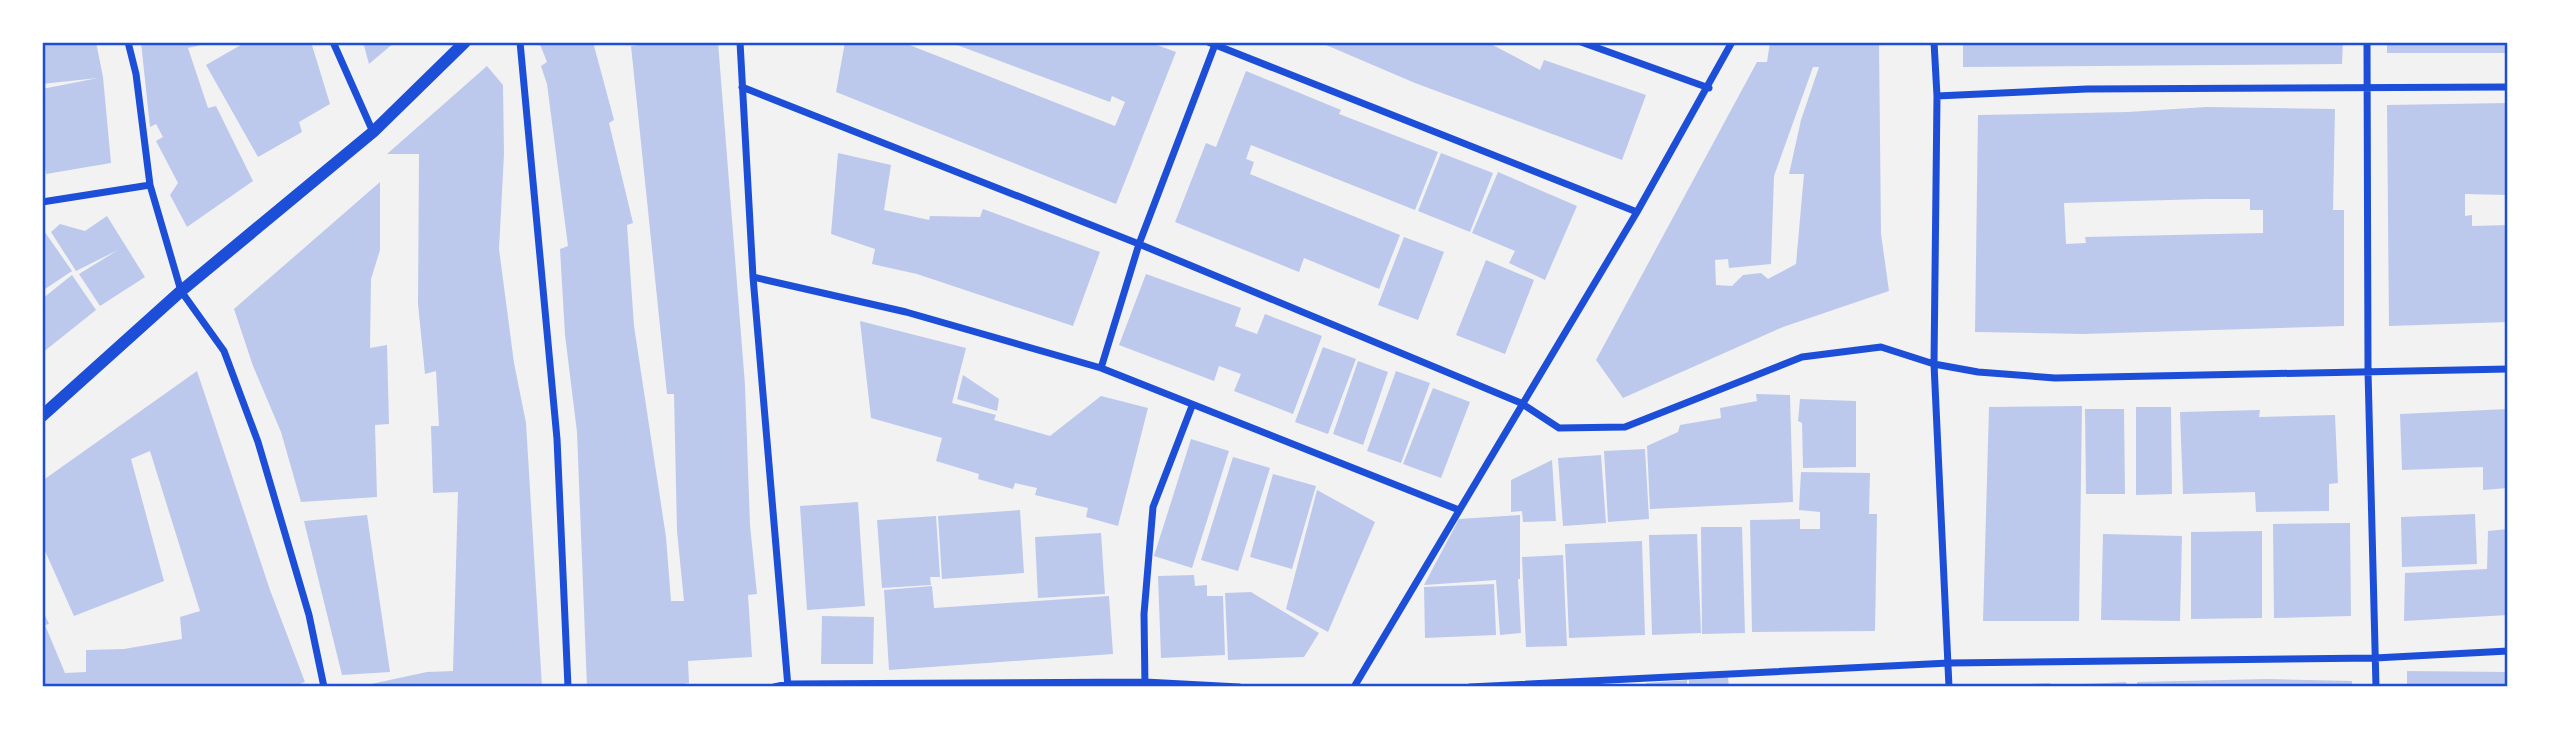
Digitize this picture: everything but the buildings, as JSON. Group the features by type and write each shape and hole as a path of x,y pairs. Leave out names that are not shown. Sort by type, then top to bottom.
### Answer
{"street":[{"path":"128,42 136,74 150,185 181,291 224,351 258,442 309,615 324,687"},
{"path":"333,42 373,132"},
{"path":"42,416 181,291 373,132 465,42"},
{"path":"520,42 557,439 568,687"},
{"path":"740,42 753,277 788,686"},
{"path":"1581,42 1709,88"},
{"path":"1354,687 1521,402 1637,212 1709,88 1732,42"},
{"path":"1934,42 1937,96 1934,364 1949,687"},
{"path":"2367,42 2368,371 2376,687"},
{"path":"1101,368 1139,244 1213,43 1637,212"},
{"path":"741,87 1139,244 1521,402 1559,428 1625,427 1802,357 1881,347 1934,364 1978,372 2055,378 2508,369"},
{"path":"1937,96 2087,89 2508,87"},
{"path":"42,202 150,185"},
{"path":"753,277 906,312 1101,368 1459,510"},
{"path":"1145,684 1143,614 1153,507 1192,406"},
{"path":"1471,687 1949,663 2375,658 2508,651"},
{"path":"774,687 1145,684 1239,687"}]}
